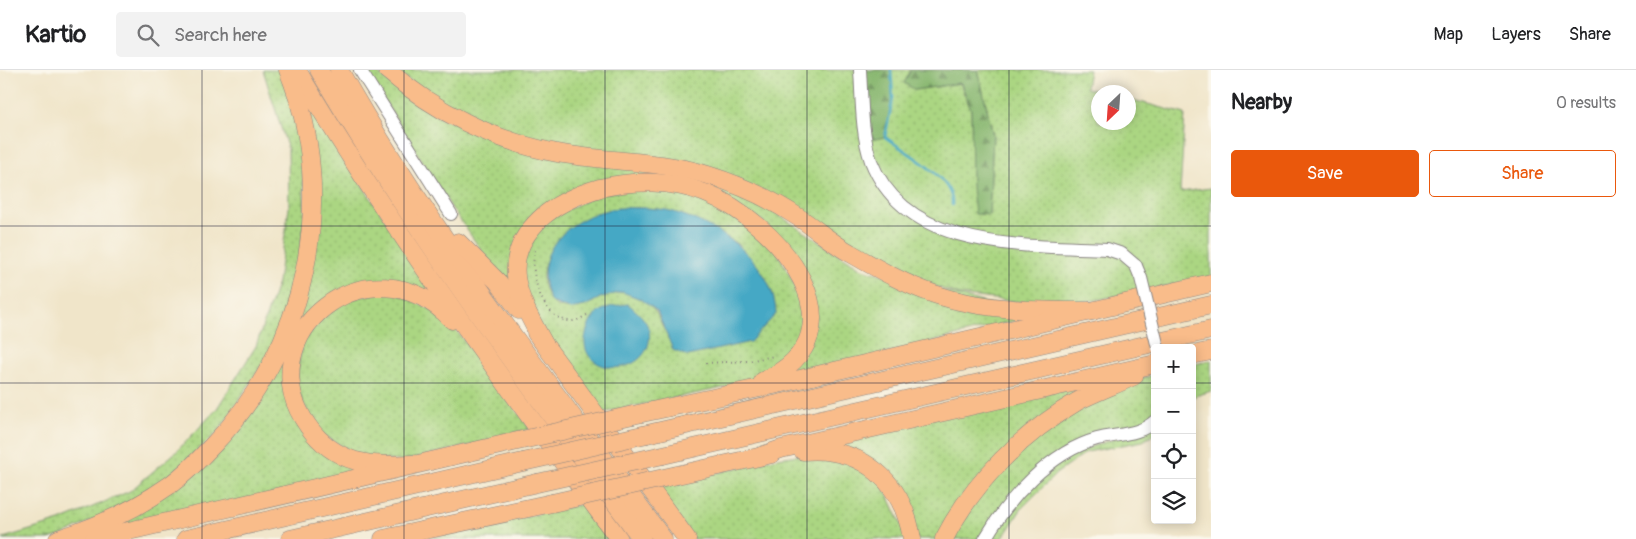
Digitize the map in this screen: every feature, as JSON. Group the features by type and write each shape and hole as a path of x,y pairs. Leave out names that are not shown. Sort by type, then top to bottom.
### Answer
{"highway":[{"path":"58,539 121,514 171,484 228,430 250,401 277,354 301,287 312,217 308,142 302,113 288,70"},
{"path":"297,70 366,182 486,357 619,539"},
{"path":"319,70 381,172 438,258 642,539"},
{"path":"339,70 426,210 515,337 663,539"},
{"path":"388,70 411,90 451,116 498,137 558,153 676,167 709,175 740,187 772,201 843,249 890,275 934,294 976,304 1008,308 1093,311"},
{"path":"543,342 522,302 515,276 515,260 519,248 532,226 561,204 593,190 631,183 679,185 704,192 727,203 764,229 789,257 808,294 811,318 810,330 797,357 778,373 744,390"},
{"path":"426,210 498,282 687,539"},
{"path":"94,539 414,464 1211,283"},
{"path":"414,464 374,464 356,461 340,455 327,447 312,431 298,408 292,383 292,361 305,329 320,311 348,292 366,287 398,288 427,300 443,312 486,357"},
{"path":"186,539 1211,305"},
{"path":"290,539 1211,330"},
{"path":"1196,354 1211,351"},
{"path":"383,539 677,475 760,456 790,447 1151,367"},
{"path":"944,539 983,482 1035,430 1080,400 1151,368"},
{"path":"760,456 809,450 834,452 870,466 886,480 900,499 909,518 912,539"},
{"path":"423,539 476,520"}],"street":[{"path":"360,70 451,214"},
{"path":"860,70 866,141 872,162 891,193 907,208 952,233 978,240 1003,244 1107,249 1122,254 1136,266 1142,278 1157,344"},
{"path":"985,539 1016,497 1051,463 1066,452 1097,439 1137,431 1151,423"}],"path":[{"path":"537,244 532,261 536,287 545,304 559,318 568,321 576,321 587,315"},
{"path":"706,363 748,361 771,358 779,354"}],"green space":[{"path":"263,70 282,70 301,138 305,216 296,281 272,349 219,431 156,488 65,534 49,539 0,539 60,521 130,491 176,452 216,410 256,346 278,282 289,208 288,150"},
{"path":"365,70 374,70 403,94 443,119 678,175 719,187 766,207 862,269 1033,316 786,379 815,312 763,221 637,178 540,214 512,294 451,207"},
{"path":"394,70 855,70 893,98 891,70 911,70 905,83 915,90 960,83 971,110 972,137 989,215 993,135 978,70 1089,70 1086,88 1091,89 1091,130 1136,130 1136,101 1185,114 1180,192 1211,188 1211,277 1096,300 1047,305 960,295 894,272 770,196 576,152 471,121"},
{"path":"860,70 891,70 893,98 885,137 866,141"},
{"path":"911,70 978,70 993,135 989,215 975,214 972,187 971,110 961,83 915,90 904,83"},
{"path":"304,98 441,303 377,282 296,336 304,427 376,470 94,535 230,435 310,269"},
{"path":"655,187 706,199 773,244 807,308 799,348 756,381 601,413 538,326 518,272 533,232 543,222 599,194","holes":["615,209 651,209 691,219 741,246 664,330 657,314 647,302 625,292 606,295 576,307 560,307 552,302 543,283 543,272 551,251 566,234 595,214"]},
{"path":"389,290 441,314 459,334 530,429 503,435 505,437 403,461 364,459 315,430 296,385 302,342 335,303"},
{"path":"1211,360 1211,391 1196,396 1196,389 1196,364"},
{"path":"1151,375 1151,419 1064,450 982,539 950,539 985,487 1044,430 1125,384"},
{"path":"1104,380 1070,399 939,539 916,539 907,503 822,442"},
{"path":"1151,426 1151,436 1143,441 1087,452 1057,473 1022,508 1002,539 988,539 1012,506 1067,455"},
{"path":"799,455 841,458 882,482 908,539 694,539 655,488 777,458"},
{"path":"583,504 609,539 430,539 435,537"}],"water":[{"path":"647,208 671,211 692,218 726,237 742,249 755,263 766,278 773,295 776,314 750,342 688,356 673,350 657,311 641,299 622,292 602,297 585,306 570,309 551,302 545,285 544,269 548,254 556,241 567,230 580,221 612,209"},
{"path":"628,304 641,316 649,330 649,342 643,355 632,363 620,367 607,367 595,362 587,353 585,340 590,323 601,310"}],"waterway":[{"path":"891,70 893,98 885,137 927,166 946,185 951,195 952,205"}]}
